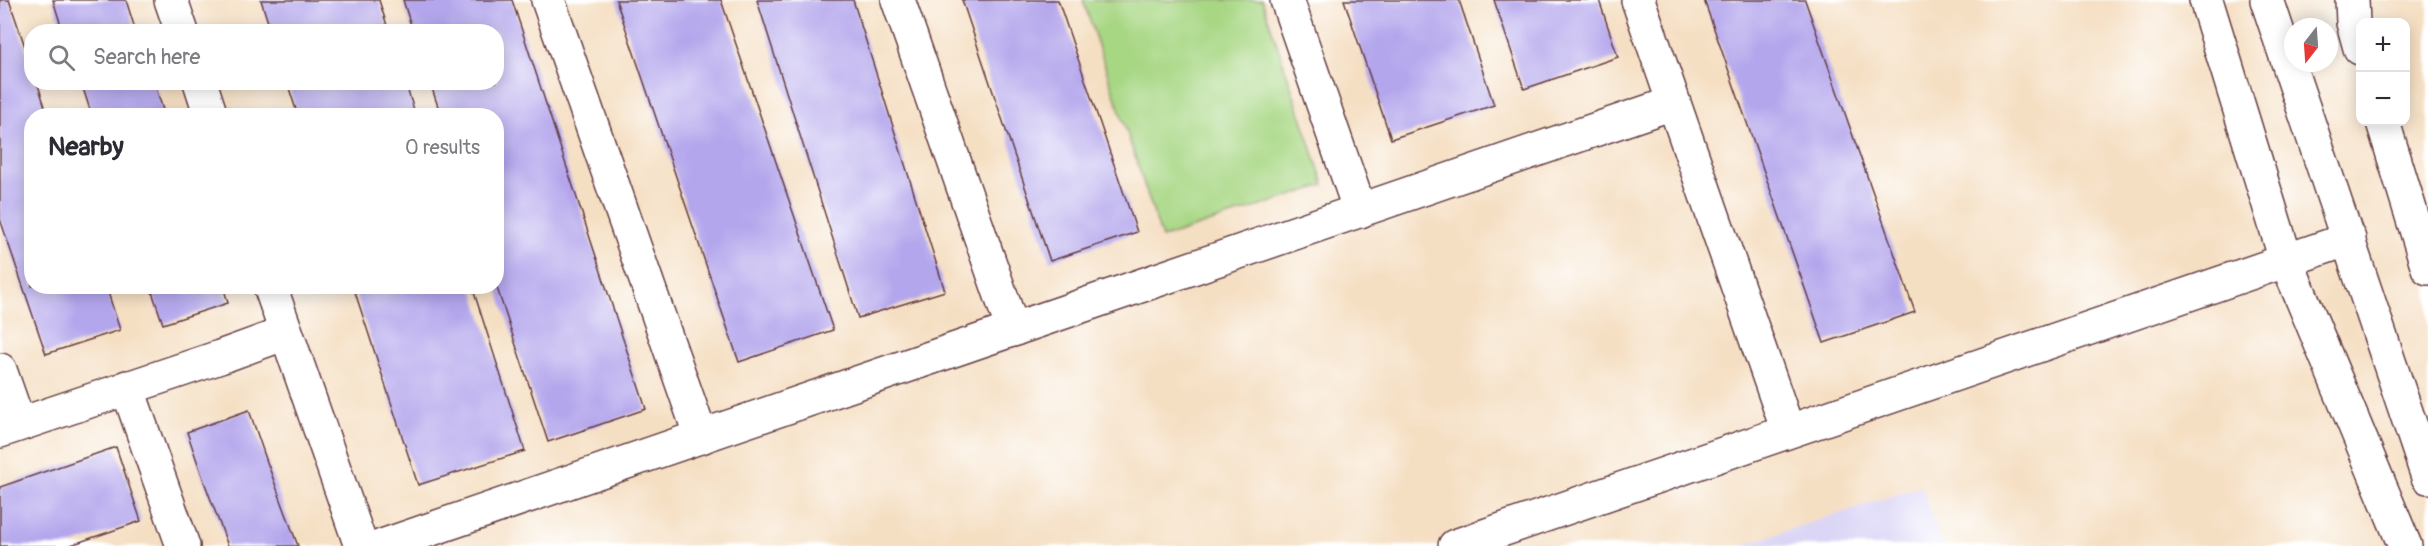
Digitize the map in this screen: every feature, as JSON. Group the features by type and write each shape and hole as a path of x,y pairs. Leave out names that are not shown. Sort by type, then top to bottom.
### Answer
{"street":[{"path":"171,0 179,24"},
{"path":"548,0 700,437"},
{"path":"898,0 1013,330"},
{"path":"1287,0 1360,211"},
{"path":"1638,0 1788,431"},
{"path":"2206,0 2286,260 2405,546"},
{"path":"2267,0 2428,476"},
{"path":"2352,0 2356,32"},
{"path":"203,90 208,108"},
{"path":"382,546 1673,103"},
{"path":"2384,126 2428,268"},
{"path":"1455,546 2349,239"},
{"path":"273,294 361,546"},
{"path":"0,369 10,428 286,333"},
{"path":"127,387 183,546"}],"shaded area":[{"path":"1922,486 1942,546 1740,546"}],"green space":[{"path":"1083,0 1262,0 1324,185 1162,238"}],"building":[{"path":"0,0 9,0 24,44 24,90 40,90 45,108 24,108 24,289 0,219"},
{"path":"53,0 126,0 134,24 60,24"},
{"path":"261,0 379,0 386,24 268,24"},
{"path":"403,0 512,0 646,409 548,442 499,294 504,294 504,108 438,108 433,90 504,90 504,24 410,24"},
{"path":"616,0 721,0 833,330 739,362"},
{"path":"757,0 853,0 945,291 858,318"},
{"path":"962,0 1058,0 1137,232 1050,261"},
{"path":"1344,0 1459,0 1494,105 1391,139"},
{"path":"1494,0 1599,0 1618,57 1524,89"},
{"path":"1704,0 1805,0 1915,312 1824,343"},
{"path":"84,90 157,90 162,108 89,108"},
{"path":"290,90 408,90 413,108 295,108"},
{"path":"26,294 109,294 120,330 46,354"},
{"path":"153,294 225,294 228,303 163,324"},
{"path":"356,294 475,294 525,451 418,485"},
{"path":"249,410 298,546 228,546 205,484 187,432"},
{"path":"116,447 141,521 68,546 0,546 0,487"}]}
